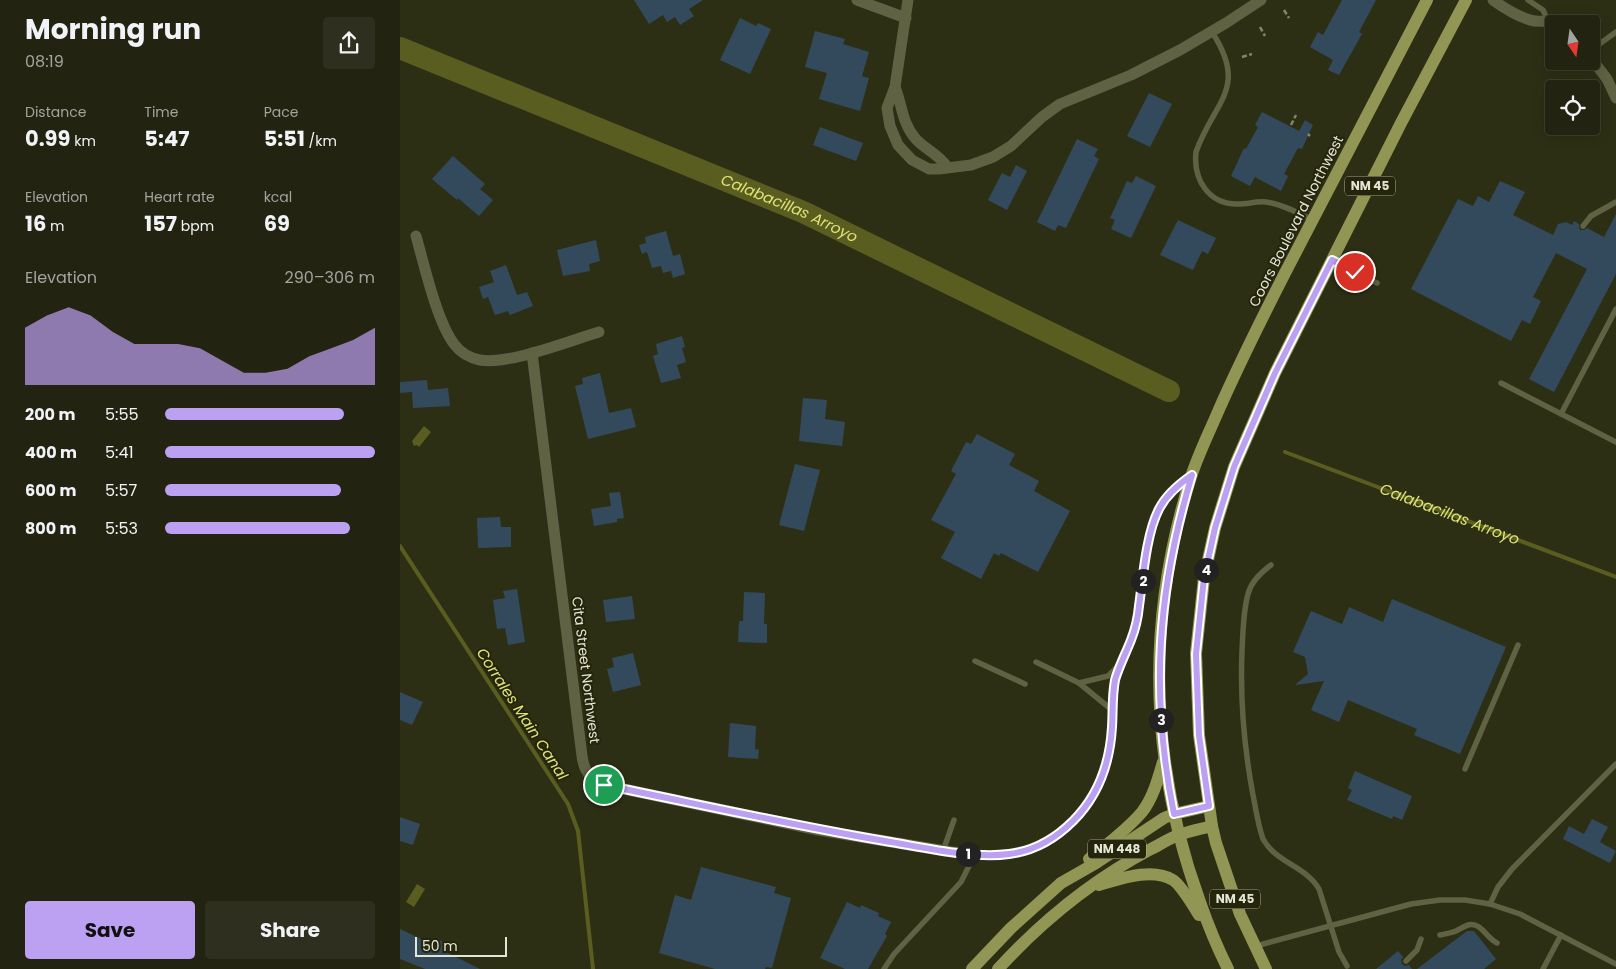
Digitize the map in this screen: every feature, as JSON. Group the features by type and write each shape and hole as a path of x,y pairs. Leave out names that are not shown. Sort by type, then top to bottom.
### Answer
{"main road":[{"name":"Coors Boulevard Northwest","path":"1192,475 1244,353 1427,0"},
{"path":"1344,236 1360,189 1456,0"},
{"name":"NM 45","path":"1266,969 1247,930 1224,869 1212,826 1199,735 1196,654 1204,578 1215,528 1234,467 1275,373 1466,0"},
{"name":"NM 45","path":"1192,475 1171,556 1160,633 1159,692 1164,760 1178,835 1186,864 1215,945 1228,969"},
{"path":"1061,883 1118,836 1142,811 1153,792 1164,760"},
{"name":"NM 448","path":"972,969 1011,928 1061,883 1174,814 1209,806"},
{"name":"NM 448","path":"998,969 1040,927 1087,889 1135,857 1178,835 1212,826"},
{"path":"1087,889 1128,876 1146,874 1174,880 1191,901 1215,945"}],"street":[{"path":"856,0 906,18"},
{"path":"908,0 894,87 887,108 893,136 906,154 920,166 929,169 971,165 993,158 1011,146 1042,117 1060,104 1148,67 1212,32 1261,0"},
{"path":"1494,0 1503,7 1529,20 1545,22"},
{"path":"1600,70 1616,98"},
{"path":"894,87 911,133 922,145 943,160 947,167"},
{"path":"416,236 444,325 454,344 461,351 479,360 504,359 599,332"},
{"name":"Cita Street Northwest","path":"532,352 583,763 590,777 604,785 774,821 943,851 975,854"}],"lane":[{"path":"1528,0 1543,10 1546,15"},
{"path":"1212,32 1226,59 1230,78 1225,94 1196,152 1195,162 1199,181 1207,192 1219,200 1237,204 1255,202 1275,204 1313,220"},
{"path":"1600,44 1616,32"},
{"path":"1583,226 1591,216 1616,202"},
{"path":"1332,260 1377,283"},
{"path":"1561,414 1616,309"},
{"path":"1501,383 1616,442"},
{"path":"884,969 894,954 961,882 975,854 1008,855 1033,849 1050,840 1074,821 1090,800 1102,776 1109,754 1112,698 1120,665 1132,638 1151,534 1158,510 1179,483 1192,475"},
{"path":"1270,565 1256,578 1251,586 1244,620 1242,704 1250,780 1261,832 1267,846 1278,857 1304,872 1315,882 1319,888 1339,952 1347,966"},
{"path":"1465,769 1518,645"},
{"path":"975,661 1025,684"},
{"path":"1036,662 1079,683 1112,710"},
{"path":"1079,683 1108,676 1120,665"},
{"path":"1490,904 1498,887 1512,869 1616,764"},
{"path":"943,851 954,820"},
{"path":"1254,946 1425,902 1452,899 1490,904 1520,914 1616,964"},
{"path":"1440,935 1454,932 1462,926 1473,924 1478,926 1497,944"},
{"path":"1543,969 1561,935"},
{"path":"1406,961 1417,950 1421,939"}],"path":[{"path":"1284,10 1290,18"},
{"path":"1260,26 1265,36"},
{"path":"1242,57 1252,54"},
{"path":"1291,125 1296,115"}],"shaded area":[{"path":"424,426 431,432 419,447 417,445 414,446 412,441"},
{"path":"417,884 425,889 414,907 406,902"}],"building":[{"path":"634,0 703,0 689,9 694,16 680,25 675,17 667,22 663,15 649,24"},
{"path":"1342,0 1376,0 1359,32 1362,34 1339,75 1328,70 1333,60 1310,47 1318,32 1323,35"},
{"path":"740,18 756,26 758,23 771,29 750,74 720,60"},
{"path":"815,31 845,39 843,44 869,52 862,76 869,78 860,111 819,99 827,73 805,67"},
{"path":"1149,93 1172,104 1150,147 1127,136"},
{"path":"1262,112 1299,131 1305,120 1313,125 1302,149 1298,148 1284,174 1288,176 1281,191 1255,177 1250,186 1231,176 1244,148 1246,149 1258,127 1255,125"},
{"path":"820,127 863,143 856,161 813,145"},
{"path":"1077,139 1098,149 1094,156 1099,159 1066,228 1058,225 1055,231 1037,222"},
{"path":"453,156 485,184 480,189 493,200 479,216 432,179"},
{"path":"1016,165 1027,171 1007,210 988,200 1002,173 1010,177"},
{"path":"1136,176 1156,186 1131,238 1111,229 1115,220 1110,218 1127,181 1132,183"},
{"path":"1500,181 1525,192 1513,215 1553,235 1558,224 1566,222 1572,225 1574,221 1579,224 1580,230 1587,228 1604,237 1616,214 1616,274 1554,392 1529,379 1587,269 1556,253 1533,297 1541,301 1530,324 1522,320 1511,341 1411,289 1458,199 1473,206 1478,196 1489,202"},
{"path":"1178,220 1216,238 1208,254 1202,251 1193,270 1160,255"},
{"path":"666,231 673,256 680,254 685,274 673,278 671,271 663,273 661,266 652,268 647,252 642,254 639,245 646,243 645,237"},
{"path":"596,240 600,261 589,264 590,271 563,276 557,250"},
{"path":"506,265 517,295 527,292 533,306 510,315 508,311 495,315 488,297 483,299 479,287 494,282 490,271"},
{"path":"682,336 685,347 682,348 686,362 677,365 681,378 661,383 653,356 658,354 656,344"},
{"path":"600,373 609,413 631,408 636,427 588,439 575,386 583,384 582,378"},
{"path":"427,380 428,390 448,388 450,406 413,408 412,392 400,393 400,382"},
{"path":"803,398 827,400 825,419 845,422 842,446 799,441"},
{"path":"977,434 1015,454 1009,465 1039,481 1034,491 1070,511 1038,572 1001,553 999,556 994,553 981,579 941,558 955,532 931,520 956,474 951,471 966,442 971,444"},
{"path":"795,464 820,470 804,531 779,525"},
{"path":"620,492 624,518 617,519 617,522 594,526 591,509 611,506 609,493"},
{"path":"500,517 501,527 511,527 511,547 478,548 477,518"},
{"path":"517,589 525,642 508,645 505,628 497,629 493,600 505,598 503,591"},
{"path":"744,592 765,593 764,624 767,624 767,643 738,642 739,621 743,621"},
{"path":"632,596 635,619 606,622 603,600"},
{"path":"1392,599 1506,647 1460,754 1414,735 1417,729 1348,700 1339,722 1311,710 1324,681 1295,685 1308,674 1305,657 1293,652 1311,611 1342,624 1349,607 1383,622"},
{"path":"633,653 641,685 613,692 607,669 614,667 612,658"},
{"path":"400,692 423,702 412,725 400,720"},
{"path":"730,723 756,726 755,749 759,750 758,759 728,757"},
{"path":"1355,771 1412,796 1402,820 1393,816 1392,819 1347,800 1352,790 1348,788"},
{"path":"400,817 420,824 413,845 400,841"},
{"path":"1592,819 1608,827 1600,842 1616,851 1610,863 1563,839 1569,826 1584,834"},
{"path":"701,867 776,887 774,893 791,898 772,968 715,969 659,953 675,895 691,900"},
{"path":"847,902 860,908 861,905 879,913 878,916 891,922 885,934 887,936 868,969 845,969 820,958"},
{"path":"400,929 436,946 439,940 450,944 446,952 480,969 425,969 400,959"},
{"path":"1467,931 1474,931 1496,959 1484,969 1417,969"},
{"path":"1398,951 1403,957 1401,960 1402,964 1405,966 1409,965 1412,969 1376,969"}],"waterway":[{"name":"Calabacillas Arroyo","path":"400,48 803,212 1169,391"},
{"name":"Calabacillas Arroyo","path":"1285,452 1616,577"},
{"name":"Corrales Main Canal","path":"400,546 568,804 578,831 593,969"}],"route":[{"path":"604,785 818,830 952,852 1008,855 1033,849 1050,840 1074,821 1090,800 1102,776 1109,754 1112,727 1112,698 1120,665 1132,638 1139,612 1151,534 1158,510 1179,483 1192,475 1181,513 1168,574 1160,633 1159,692 1164,760 1174,814 1209,806 1199,735 1196,654 1204,578 1215,528 1234,467 1275,373 1332,260 1355,272"}]}
